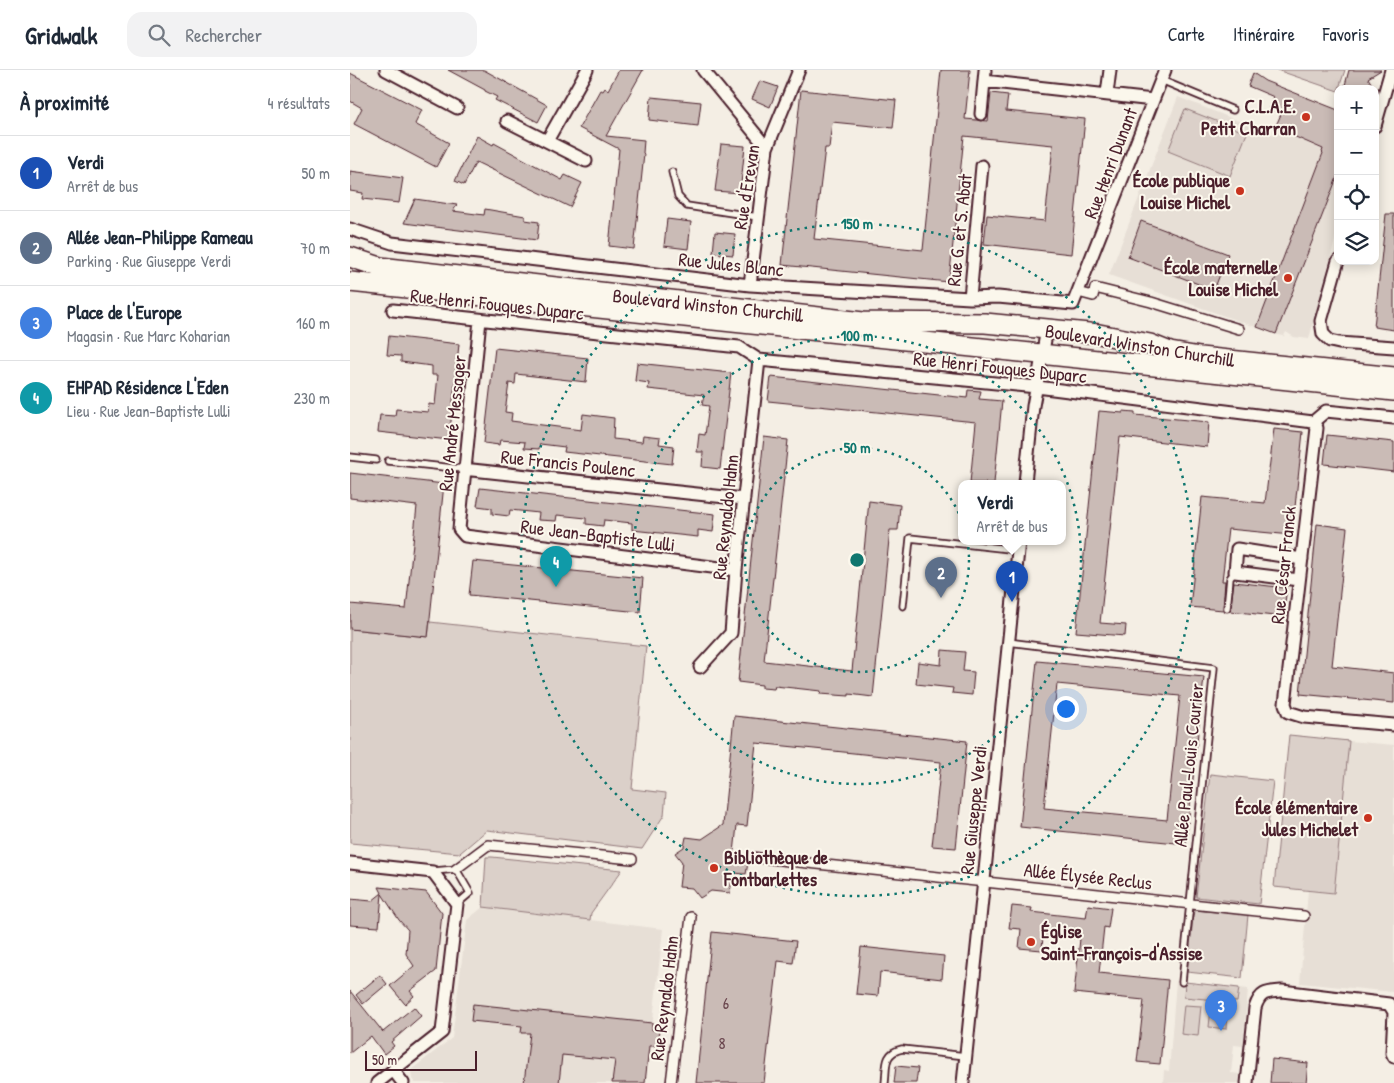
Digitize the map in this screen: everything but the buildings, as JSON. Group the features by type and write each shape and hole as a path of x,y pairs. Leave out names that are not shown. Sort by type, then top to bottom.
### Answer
{"main road":[{"name":"Boulevard Winston Churchill","path":"350,258 380,267 863,322 985,323 1098,334 1150,344 1170,352 1394,377"},
{"name":"Boulevard Winston Churchill","path":"350,282 1394,391"}],"street":[{"path":"386,70 457,108"},
{"path":"547,141 587,70"},
{"path":"703,70 767,148"},
{"name":"Rue d'Erevan","path":"750,285 767,148 799,70"},
{"path":"1107,94 1110,70"},
{"path":"1379,112 1391,70"},
{"path":"980,114 985,75 1153,100"},
{"name":"Rue Henri Dunant","path":"1078,292 1163,75"},
{"path":"507,121 586,162"},
{"name":"Rue G. et S. Abat","path":"970,298 982,166"},
{"name":"Rue Jules Blanc","path":"350,229 392,243 750,285 970,298 998,297 1073,304 1078,292"},
{"path":"1337,265 1321,321 1323,334 1330,341 1394,347"},
{"path":"1078,292 1093,296 1095,288 1151,302 1238,329"},
{"name":"Rue Henri Fouques Duparc","path":"393,310 739,347 760,360 1037,387 1313,422"},
{"name":"Rue André Messager","path":"458,529 480,320"},
{"path":"1025,480 1037,387 1047,329"},
{"name":"Rue Reynaldo Hahn","path":"700,667 731,633 736,570 760,360"},
{"path":"1313,422 1326,411 1394,418"},
{"name":"Rue César Franck","path":"1313,422 1316,428 1285,704 1288,712 1304,717 1394,725"},
{"name":"Rue Francis Poulenc","path":"464,469 744,499"},
{"name":"Rue Jean-Baptiste Lulli","path":"458,529 465,536 736,570"},
{"name":"Rue Giuseppe Verdi","path":"963,1083 1018,545"},
{"path":"1299,580 1235,572 1237,549 1302,558"},
{"path":"456,869 488,845 632,859"},
{"name":"Allée Élysée Reclus","path":"751,857 1304,916"},
{"path":"350,863 433,872 457,904 442,1032 377,1083"},
{"name":"Rue Reynaldo Hahn","path":"672,1083 691,917"},
{"path":"1248,1083 1255,1008 1258,999 1266,992 1282,992 1389,1004 1394,1012 1392,1053 1394,1057"},
{"path":"393,1070 403,1083"}],"lane":[{"path":"1163,75 1233,110"},
{"path":"672,172 678,196 687,206 758,217"},
{"path":"350,457 376,460"},
{"name":"Rue Francis Poulenc","path":"388,461 464,469"},
{"path":"903,606 910,538 958,541"},
{"path":"1227,608 1230,578 1235,572"},
{"name":"Allée Paul-Louis Courier","path":"1008,642 1214,668 1182,982"},
{"path":"433,872 456,869 470,893 457,904"},
{"path":"885,1083 888,1057 894,1051 902,1049 966,1056"}],"shaded area":[{"path":"1277,70 1345,70 1340,85 1334,85 1334,90"},
{"name":"École publique Louise Michel","path":"1178,97 1274,135 1275,128 1334,153 1334,244 1309,339 1294,337 1286,332 1284,336 1278,335 1109,275"},
{"path":"1185,109 1247,133 1230,176 1168,151"},
{"path":"430,622 646,646 632,789 666,793 664,815 642,849 487,830 460,853 350,843 350,629 428,637"},
{"path":"1289,735 1349,741 1334,893 1274,887"},
{"name":"École élémentaire Jules Michelet","path":"1349,741 1394,745 1394,992 1300,983 1308,891 1334,893"},
{"path":"1210,774 1273,781 1259,904 1196,897"},
{"path":"486,857 622,870 591,913 590,920 483,907"},
{"path":"483,907 663,929 652,1029 659,1030 657,1046 649,1046 646,1083 415,1083 412,1079 411,1070 452,1038 467,920"},
{"path":"1194,910 1248,915 1242,978 1187,972"},
{"path":"1176,981 1185,982 1184,997 1237,1002 1239,988 1248,989 1243,1046 1234,1045 1231,1073 1240,1074 1239,1083 1163,1083 1164,1070 1169,1071"},
{"path":"1185,982 1239,988 1237,1002 1184,997"},
{"path":"1184,1005 1201,1006 1198,1036 1181,1034"},
{"path":"1211,1008 1227,1009 1226,1029 1209,1027"}],"place":[{"name":"C.L.A.E. Petit Charran","path":"1306,117"},
{"name":"École publique Louise Michel","path":"1240,191"},
{"name":"École maternelle Louise Michel","path":"1288,278"},
{"name":"EHPAD Résidence L'Eden","path":"556,587"},
{"name":"Allée Jean-Philippe Rameau","path":"941,598"},
{"name":"Verdi","path":"1012,602"},
{"name":"École élémentaire Jules Michelet","path":"1368,818"},
{"name":"Bibliothèque de Fontbarlettes","path":"714,868"},
{"name":"Église Saint-François-d'Assise","path":"1031,942"},
{"name":"Place de l'Europe","path":"1221,1031"}]}
